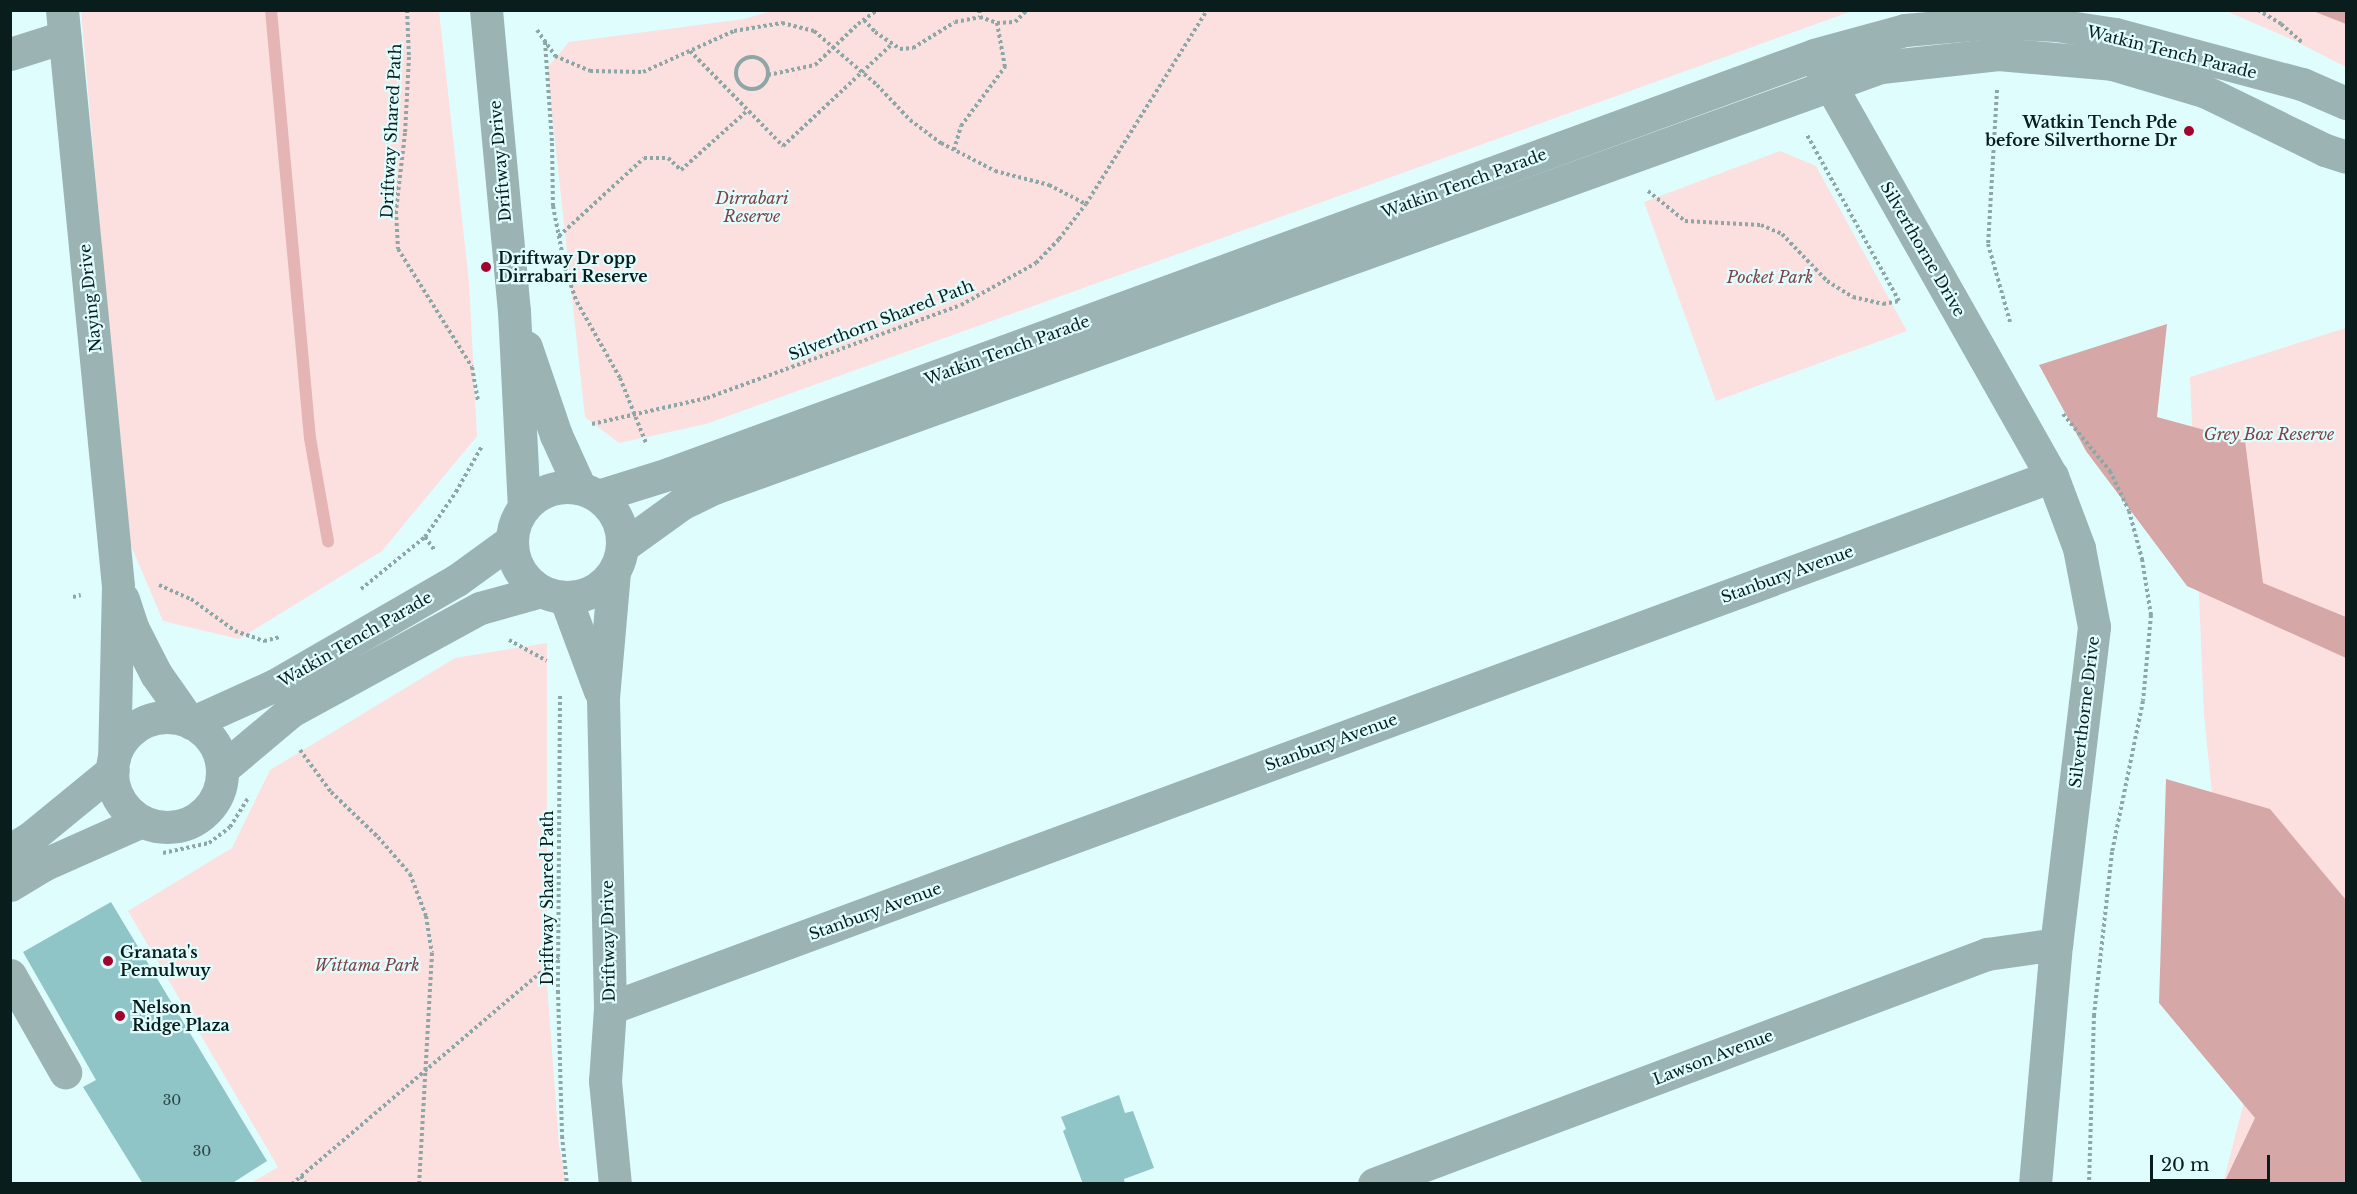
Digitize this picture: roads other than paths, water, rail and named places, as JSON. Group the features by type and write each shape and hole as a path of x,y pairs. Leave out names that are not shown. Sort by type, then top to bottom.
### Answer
{"street":[{"name":"Driftway Drive","path":"494,11 514,311 524,507"},
{"name":"Watkin Tench Parade","path":"589,492 679,470 1815,55 1905,30 1996,22 2056,25 2115,34 2302,84 2346,103"},
{"path":"10,54 63,24"},
{"name":"Naying Drive","path":"63,24 118,586 113,764"},
{"name":"Watkin Tench Parade","path":"618,559 681,504 714,488 1881,67 1998,54 2112,64 2204,91 2325,150 2346,157"},
{"name":"Silverthorne Drive","path":"1815,55 1829,84 2052,476 2079,548 2094,627 2056,944 2035,1184"},
{"name":"Driftway Drive","path":"514,311 556,435 589,492"},
{"name":"Stanbury Avenue","path":"610,1008 2052,476"},
{"path":"549,490 589,492 617,518 618,559 601,586 584,594 553,594 519,569 512,540 516,523 524,507 549,490"},
{"name":"Watkin Tench Parade","path":"190,722 275,685 457,579 512,540"},
{"name":"Driftway Drive","path":"615,1184 605,1081 610,1008 603,699 618,559"},
{"name":"Naying Drive","path":"118,586 133,628 156,674 190,722"},
{"name":"Driftway Drive","path":"553,594 603,699"},
{"name":"Watkin Tench Parade","path":"222,769 291,711 480,608 553,594"},
{"path":"10,850 30,838 113,764 130,732 143,723 158,718 190,722 213,741 222,769 220,786 214,801 204,814 190,823 174,827 157,826 142,821 129,812 119,800 114,786 113,764"},
{"path":"10,885 44,865 142,821"},
{"name":"Lawson Avenue","path":"1374,1184 1987,954 2056,944"},
{"path":"10,975 64,1072"}],"waterway":[{"path":"271,10 310,438 328,541"}],"place":[{"name":"Watkin Tench Pde before Silverthorne Dr","path":"2189,131"},
{"name":"Driftway Dr opp Dirrabari Reserve","path":"486,267"},
{"name":"Granata's Pemulwuy","path":"108,961"},
{"name":"Nelson Ridge Plaza","path":"120,1016"}],"park label":[{"name":"Dirrabari Reserve","path":"752,207"},
{"name":"Pocket Park","path":"1770,277"},
{"name":"Grey Box Reserve","path":"2269,434"},
{"name":"Wittama Park","path":"367,965"}]}
